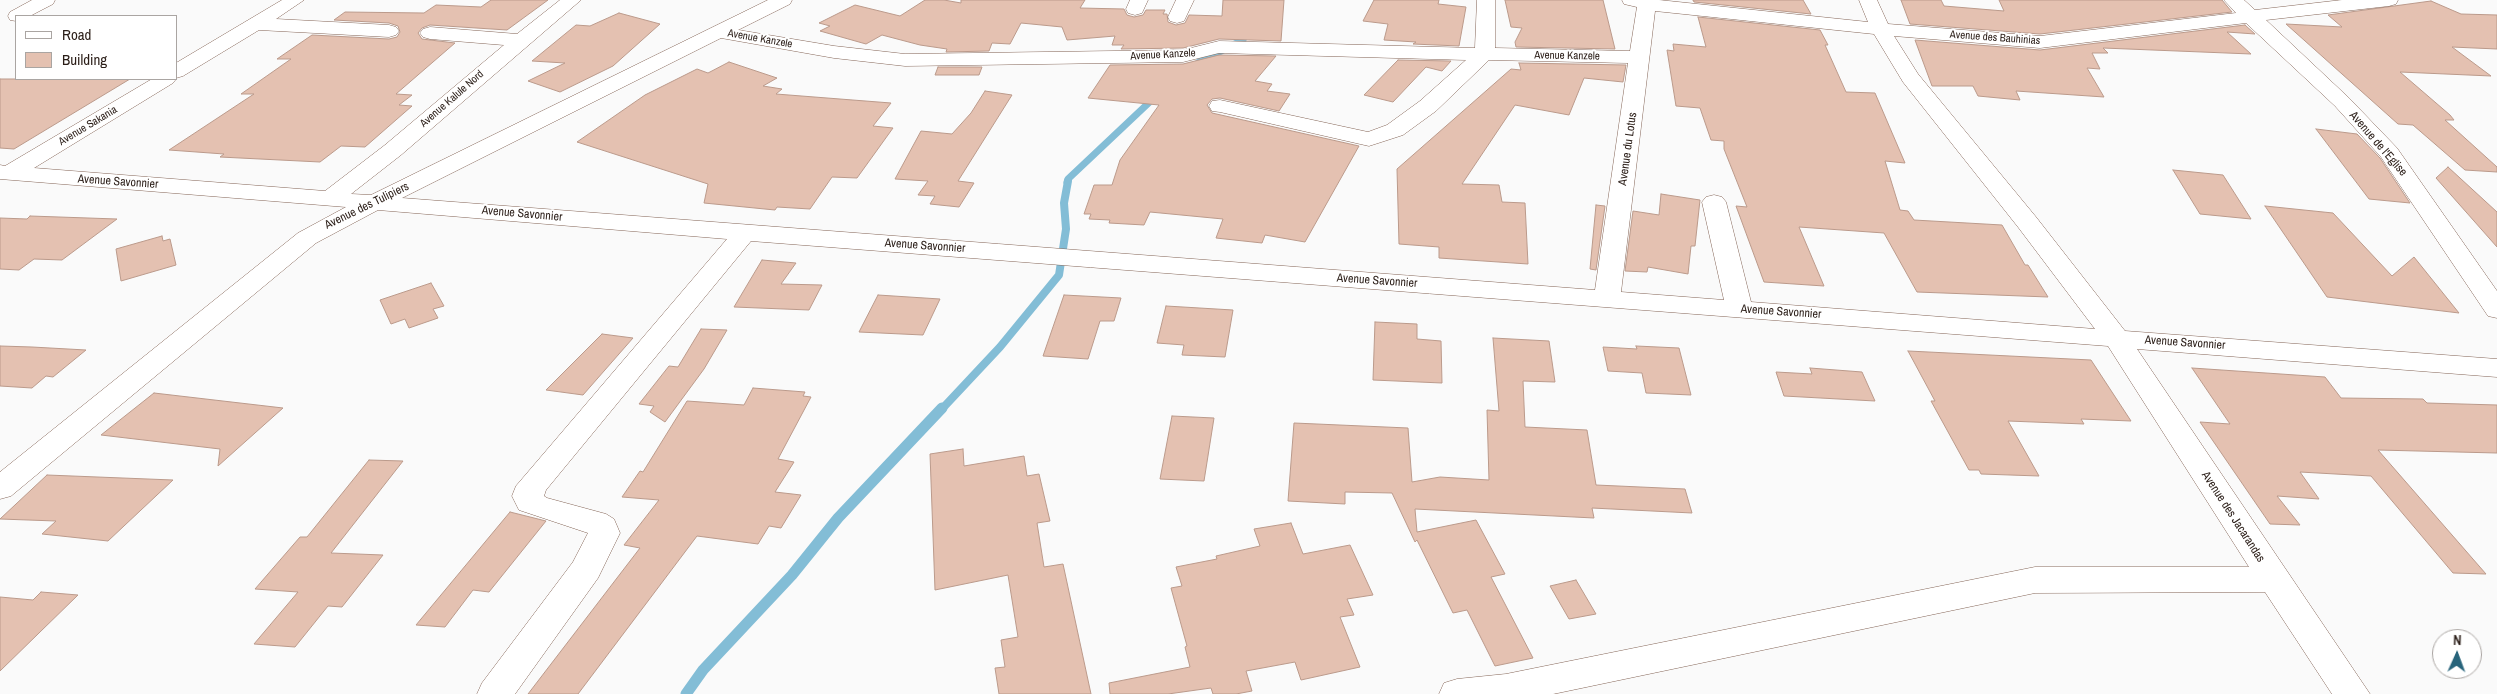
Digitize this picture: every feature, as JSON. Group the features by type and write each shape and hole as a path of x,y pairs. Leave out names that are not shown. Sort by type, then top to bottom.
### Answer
{"street":[{"path":"19,15 46,0"},
{"path":"178,71 295,0"},
{"name":"Avenue Kalule Nord","path":"331,198 393,150 521,40 572,0"},
{"name":"Avenue des Tulipiers","path":"0,488 307,238 375,202 783,0"},
{"path":"1220,106 1369,139 1395,130 1428,106 1483,54 1486,44 1486,0"},
{"name":"Avenue des Jacarandas","path":"1868,0 1879,28 1910,78 2027,222 2116,338 2274,580 2352,694"},
{"name":"Avenue de l'Eglise","path":"2233,0 2342,102 2389,153 2497,310"},
{"name":"Avenue des Bauhinias","path":"1642,2 2007,41 2040,42 2252,18 2389,0"},
{"name":"Avenue du Lotus","path":"1608,298 1639,57 1642,2"},
{"path":"0,26 15,17"},
{"path":"257,24 389,30"},
{"name":"Avenue Kanzele","path":"718,32 834,52 905,60 1183,56 1224,47 1272,50 1639,57"},
{"path":"430,33 521,40"},
{"name":"Avenue Sakania","path":"5,173 164,80"},
{"name":"Avenue Savonnier","path":"5,173 745,233 2497,368"},
{"path":"1714,202 1739,309"},
{"path":"495,694 586,569 604,533 603,527 595,522 537,506 530,502 528,496 532,486 745,233"},
{"path":"1458,694 1506,690 2035,580 2274,580"}],"building":[{"path":"491,0 548,0 507,30 430,25 422,28 418,33 422,39 455,43 396,94 412,95 399,105 412,106 365,147 341,146 320,162 220,157 224,154 169,150 254,94 241,94 291,59 277,59 312,35 389,39 397,37 400,32 398,26 389,23 334,20 345,12 424,13 436,5 481,7"},
{"path":"925,0 944,0 961,3 961,0 1085,0 1080,8 1124,9 1127,15 1134,17 1143,15 1146,10 1165,10 1163,14 1167,14 1168,22 1176,25 1185,23 1189,15 1222,16 1223,0 1284,0 1281,41 1219,39 1183,48 1121,49 1124,45 1112,45 1115,36 1067,40 1062,27 1021,23 1010,44 992,43 989,51 946,52 947,49 920,45 882,35 866,44 820,31 830,26 819,23 855,5 900,16"},
{"path":"1374,0 1439,0 1438,4 1466,7 1459,46 1413,44 1416,42 1384,40 1388,24 1363,21"},
{"path":"1505,0 1603,0 1615,49 1516,47 1515,42 1522,28 1511,27"},
{"path":"1693,0 1803,0 1811,14 1694,2"},
{"path":"1901,0 1941,0 1944,6 2004,11 1999,0 2222,0 2232,12 2040,34 1910,24"},
{"path":"2431,1 2461,14 2497,15 2497,49 2452,47 2491,76 2400,72 2450,115 2454,120 2445,120 2497,167 2497,172 2465,170 2413,125 2398,124 2286,24 2342,27 2328,15"},
{"path":"619,13 660,24 613,66 560,92 528,81 565,63 532,61 576,25 590,26"},
{"path":"1698,17 1820,30 1828,45 1825,45 1846,92 1875,93 1905,163 1885,161 1900,210 1908,211 1914,220 2002,225 2025,265 2028,265 2048,297 1917,292 1884,233 1799,227 1824,286 1764,282 1736,206 1747,207 1724,149 1724,141 1711,140 1700,108 1676,106 1667,50 1674,51 1673,44 1706,47"},
{"path":"2245,25 2255,34 2227,32 2251,54 2103,48 2108,53 2092,53 2100,69 2087,68 2104,97 2016,91 2020,100 1978,96 1973,86 1932,86 1915,40 2040,50"},
{"path":"1219,55 1276,56 1255,81 1272,84 1267,91 1290,94 1279,111 1220,98 1212,99 1207,105 1212,113 1359,146 1305,242 1265,235 1262,243 1216,238 1223,219 1150,212 1144,225 1109,223 1110,220 1089,219 1091,214 1084,214 1094,185 1112,185 1120,160 1159,105 1088,98 1110,65 1183,64"},
{"path":"1398,60 1451,61 1442,71 1426,67 1393,102 1364,95"},
{"path":"729,62 777,78 763,86 782,89 776,94 891,103 873,126 893,128 857,178 832,177 810,209 777,207 775,210 704,203 708,184 577,142 645,95 697,69 708,73"},
{"path":"1519,63 1626,65 1623,82 1584,78 1569,115 1515,105 1462,184 1499,185 1502,202 1525,203 1528,264 1439,258 1439,247 1399,244 1397,169 1511,69 1521,70"},
{"path":"938,67 982,67 979,75 935,75"},
{"path":"0,79 128,80 14,149 0,148"},
{"path":"985,91 1012,95 958,181 974,183 959,207 930,204 935,196 918,195 928,181 895,179 921,131 952,134 971,113"},
{"path":"2316,129 2357,134 2380,158 2410,203 2369,199"},
{"path":"2448,167 2497,212 2497,247 2436,178"},
{"path":"2173,170 2223,175 2251,219 2200,214"},
{"path":"1661,194 1700,200 1695,246 1691,246 1688,274 1648,267 1647,272 1625,271 1633,211 1659,215"},
{"path":"1596,205 1605,206 1596,270 1590,269"},
{"path":"2265,206 2333,213 2392,276 2414,257 2459,313 2327,297"},
{"path":"30,216 117,219 62,260 34,259 19,270 0,269 0,218 27,219"},
{"path":"162,236 163,241 170,239 176,265 121,281 116,249"},
{"path":"762,260 796,263 781,284 822,285 809,310 734,307"},
{"path":"431,283 444,306 433,309 438,318 409,328 405,319 391,324 380,300"},
{"path":"878,295 940,299 923,335 859,332"},
{"path":"1064,295 1121,298 1114,321 1100,321 1088,359 1043,356"},
{"path":"1166,306 1233,310 1225,357 1182,355 1184,345 1157,343"},
{"path":"1375,322 1417,324 1417,339 1441,341 1442,383 1373,380"},
{"path":"701,329 727,330 704,369 665,422 650,412 654,406 639,404 669,366 678,367"},
{"path":"602,334 633,338 583,395 546,390"},
{"path":"1493,338 1549,341 1555,382 1523,381 1525,427 1587,430 1596,485 1685,489 1692,513 1592,508 1594,518 1415,509 1417,532 1476,520 1505,574 1491,577 1533,658 1495,666 1467,610 1453,613 1417,540 1415,542 1392,493 1345,492 1345,504 1288,501 1294,423 1408,428 1412,482 1440,477 1489,480 1487,410 1499,411"},
{"path":"0,346 86,350 53,377 46,376 32,388 0,386"},
{"path":"1636,346 1679,348 1691,395 1646,393 1642,373 1608,371 1603,347 1637,349"},
{"path":"1908,351 2091,360 2131,421 2081,419 2084,424 2008,421 2039,476 1981,474 1979,470 1969,470 1931,401 1935,401"},
{"path":"1810,368 1862,372 1875,401 1784,396 1776,372 1812,374"},
{"path":"2192,368 2325,377 2341,398 2423,399 2427,403 2497,405 2497,453 2378,450 2486,574 2453,573 2371,476 2300,472 2319,499 2277,496 2300,525 2270,524 2200,422 2230,424"},
{"path":"753,388 805,392 803,396 811,397 778,459 794,462 775,492 801,495 781,528 769,526 758,544 697,536 578,694 528,694 640,548 624,545 659,500 622,497 640,471 643,472 687,401 744,405"},
{"path":"154,393 283,408 218,466 220,449 101,435"},
{"path":"1172,416 1214,418 1204,481 1160,479"},
{"path":"963,449 964,466 1024,456 1027,476 1039,474 1050,521 1037,523 1044,567 1063,564 1091,694 999,694 995,668 1005,667 1001,640 1018,637 1008,575 935,590 930,454"},
{"path":"369,460 403,461 331,553 383,555 342,607 328,606 295,647 254,644 298,592 255,589 300,537 307,537"},
{"path":"47,475 173,480 108,541 42,534 56,521 0,519"},
{"path":"510,512 546,521 489,592 473,590 445,627 416,625"},
{"path":"1291,523 1303,554 1350,545 1373,595 1347,599 1354,615 1340,617 1360,667 1301,680 1295,662 1246,671 1252,691 1236,694 1213,694 1211,688 1168,694 1110,694 1109,683 1190,667 1185,647 1187,646 1171,588 1182,586 1176,567 1217,559 1216,556 1260,546 1254,529"},
{"path":"1576,580 1596,614 1569,619 1550,586"},
{"path":"41,592 78,595 0,671 0,597 33,600"}],"waterway":[{"path":"1199,62 1243,40 1248,28"},
{"path":"1067,182 1156,96"},
{"path":"941,410 1000,347 1059,275 1066,229 1064,203 1068,181"},
{"path":"686,694 703,670 792,575 838,518 942,408"}]}
